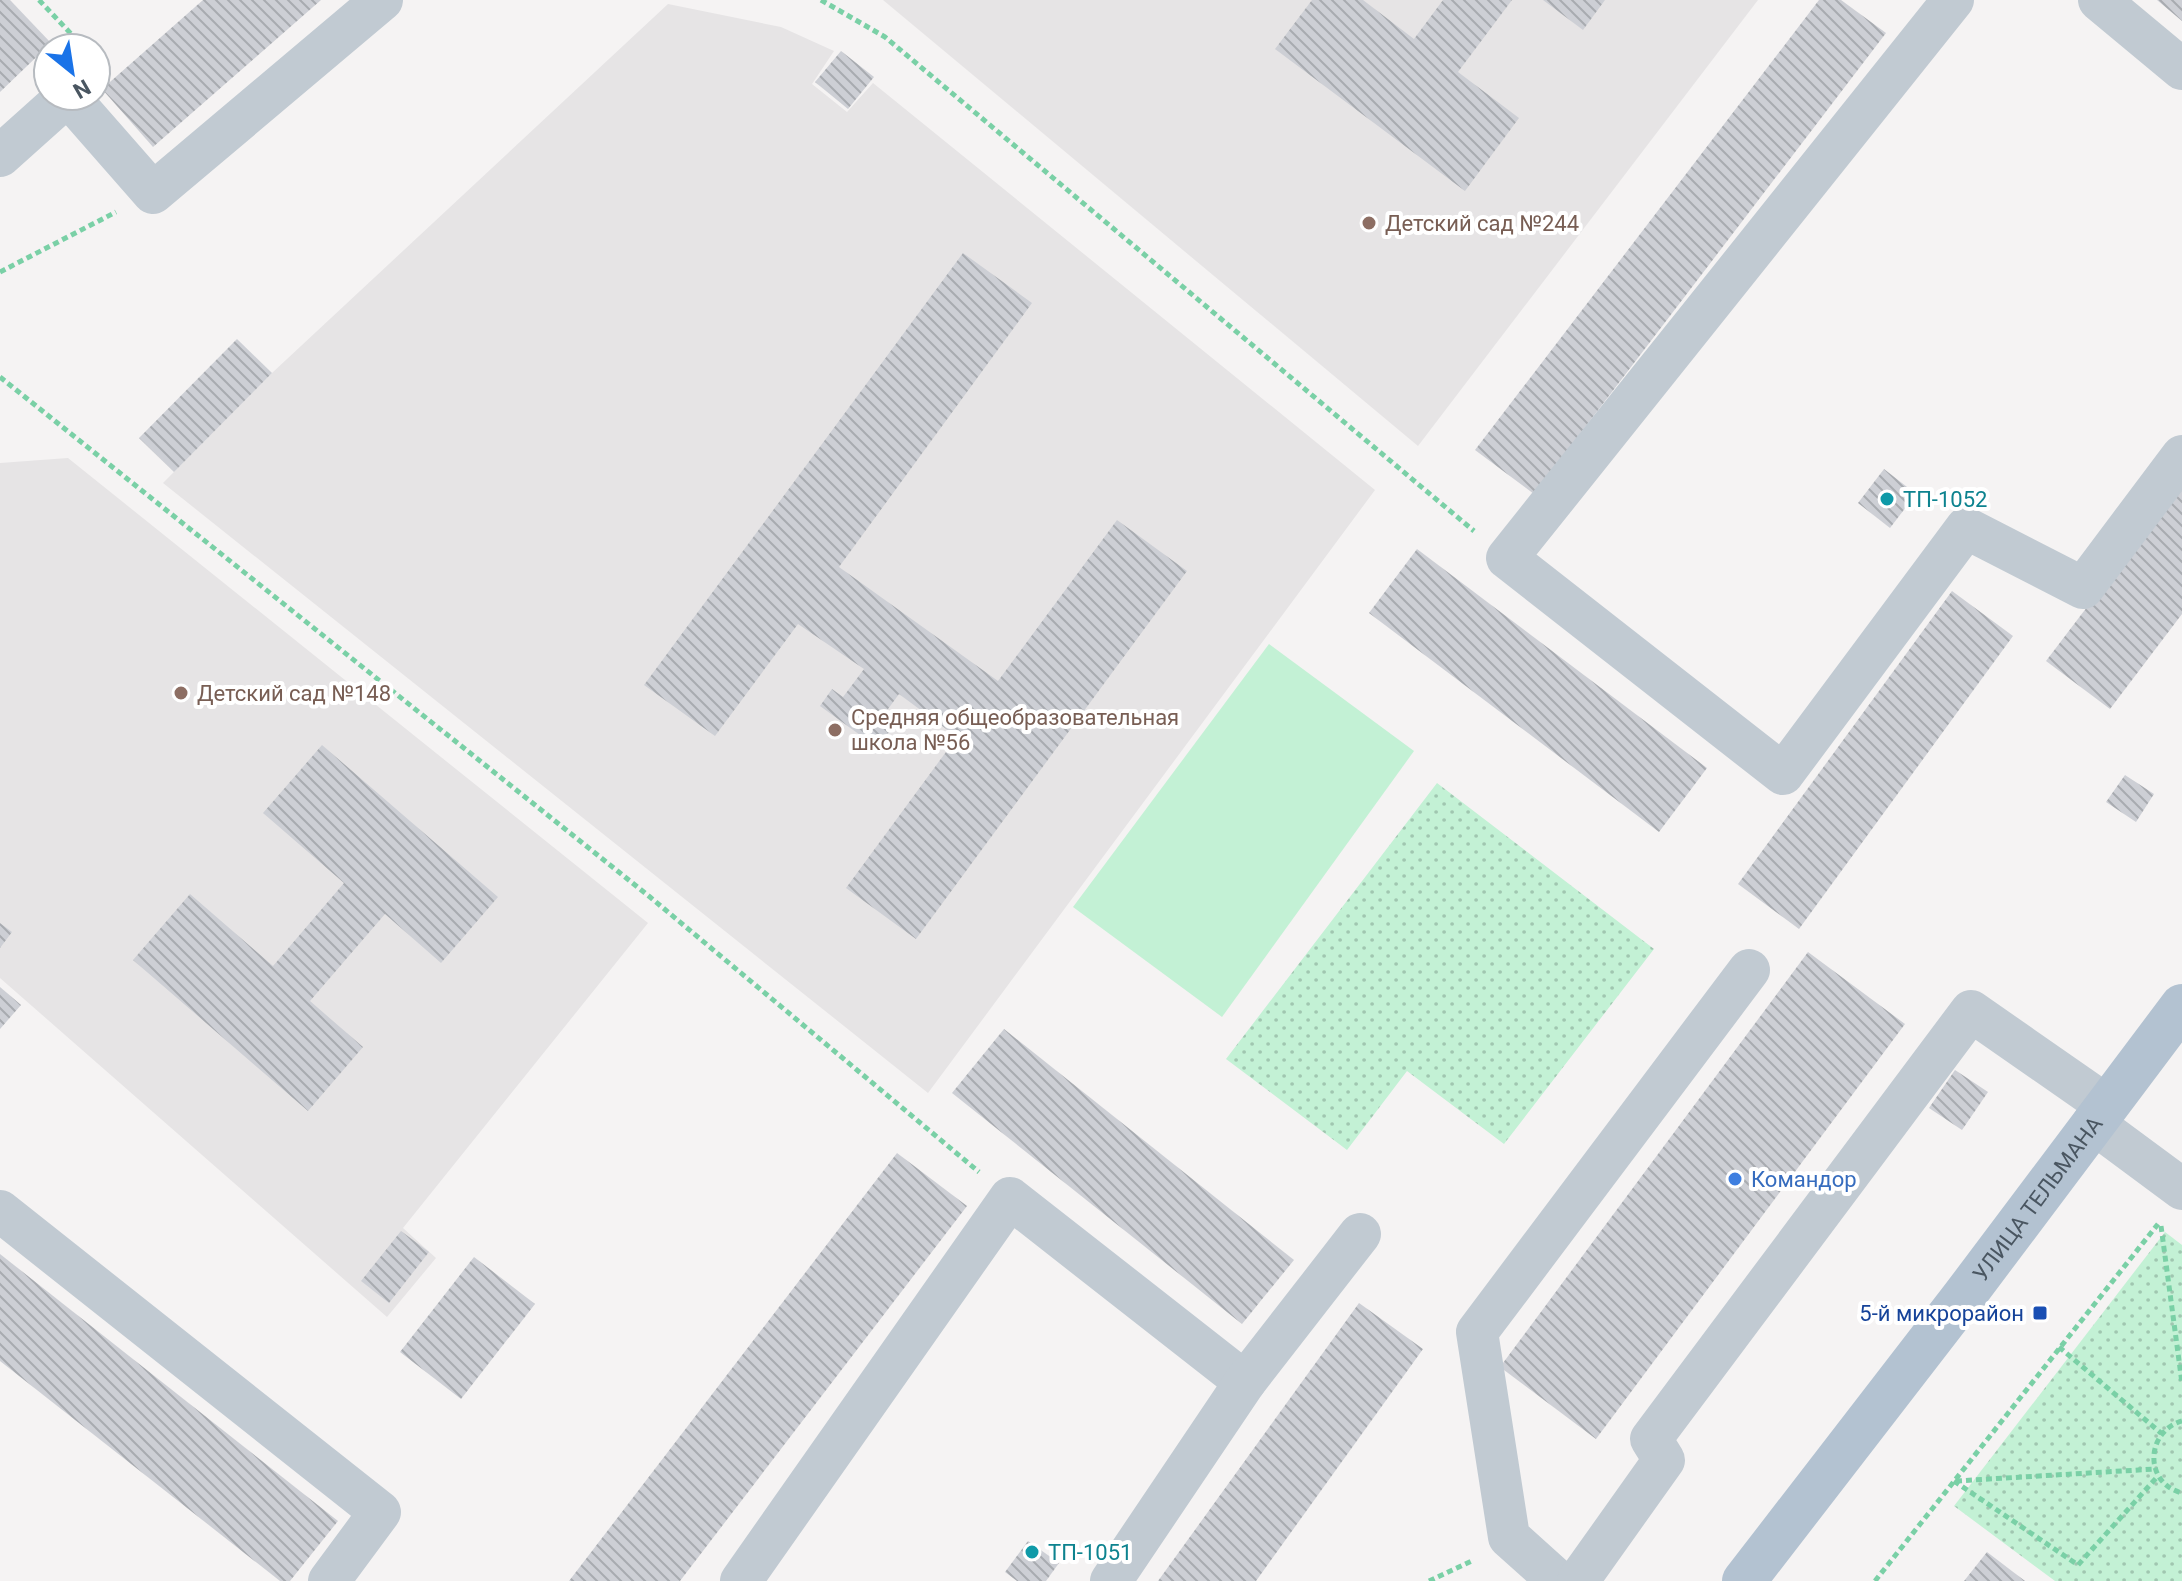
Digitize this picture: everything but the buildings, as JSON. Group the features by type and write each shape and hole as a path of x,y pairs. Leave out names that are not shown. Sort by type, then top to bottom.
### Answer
{"main road":[{"name":"УЛИЦА ТЕЛЬМАНА","path":"1744,1581 2182,1006"}],"lane":[{"path":"82,112 153,193 382,0"},
{"path":"1953,0 1507,558 1783,774 1966,528 2083,588 2182,456"},
{"path":"2099,0 2182,69"},
{"path":"0,156 50,112"},
{"path":"1558,1581 1509,1537 1477,1332 1749,970"},
{"path":"1578,1581 1664,1460 1651,1439 1971,1011 2099,1114 2182,1189"},
{"path":"741,1581 1010,1198 1245,1382"},
{"path":"0,1211 380,1512 329,1581"},
{"path":"1111,1581 1245,1382 1360,1234"}],"path":[{"path":"39,0 69,32"},
{"path":"821,0 885,37 1507,558"},
{"path":"0,272 153,193"},
{"path":"0,377 650,897 1010,1198"},
{"path":"1875,1581 2160,1221 2182,1383"},
{"path":"2059,1347 2161,1433"},
{"path":"2182,1421 2168,1426 2161,1433 2153,1456 2158,1476 2175,1491 2182,1493"},
{"path":"1954,1481 2155,1469"},
{"path":"1954,1481 2078,1565 2158,1476"},
{"path":"1429,1581 1484,1555"}],"shaded area":[{"name":"Детский сад №244","path":"883,0 1758,0 1418,446"},
{"name":"Средняя общеобразовательная школа №56","path":"668,4 781,27 834,51 812,84 847,112 873,83 1375,490 928,1093 163,483 272,373"},
{"name":"Детский сад №148","path":"68,458 648,923 403,1228 436,1258 387,1317 0,978 0,463"}],"green space":[{"path":"1269,644 1414,751 1222,1017 1073,907"},
{"path":"1437,783 1654,949 1504,1144 1407,1071 1347,1150 1226,1059"},
{"path":"2165,1232 2182,1245 2182,1581 2055,1581 1954,1506"}],"place":[{"name":"Детский сад №244","path":"1369,223"},
{"name":"ТП-1052","path":"1887,499"},
{"name":"Детский сад №148","path":"181,693"},
{"name":"Средняя общеобразовательная школа №56","path":"835,730"},
{"name":"Командор","path":"1735,1179"},
{"name":"5-й микрорайон","path":"2040,1313"},
{"name":"ТП-1051","path":"1032,1552"}]}
